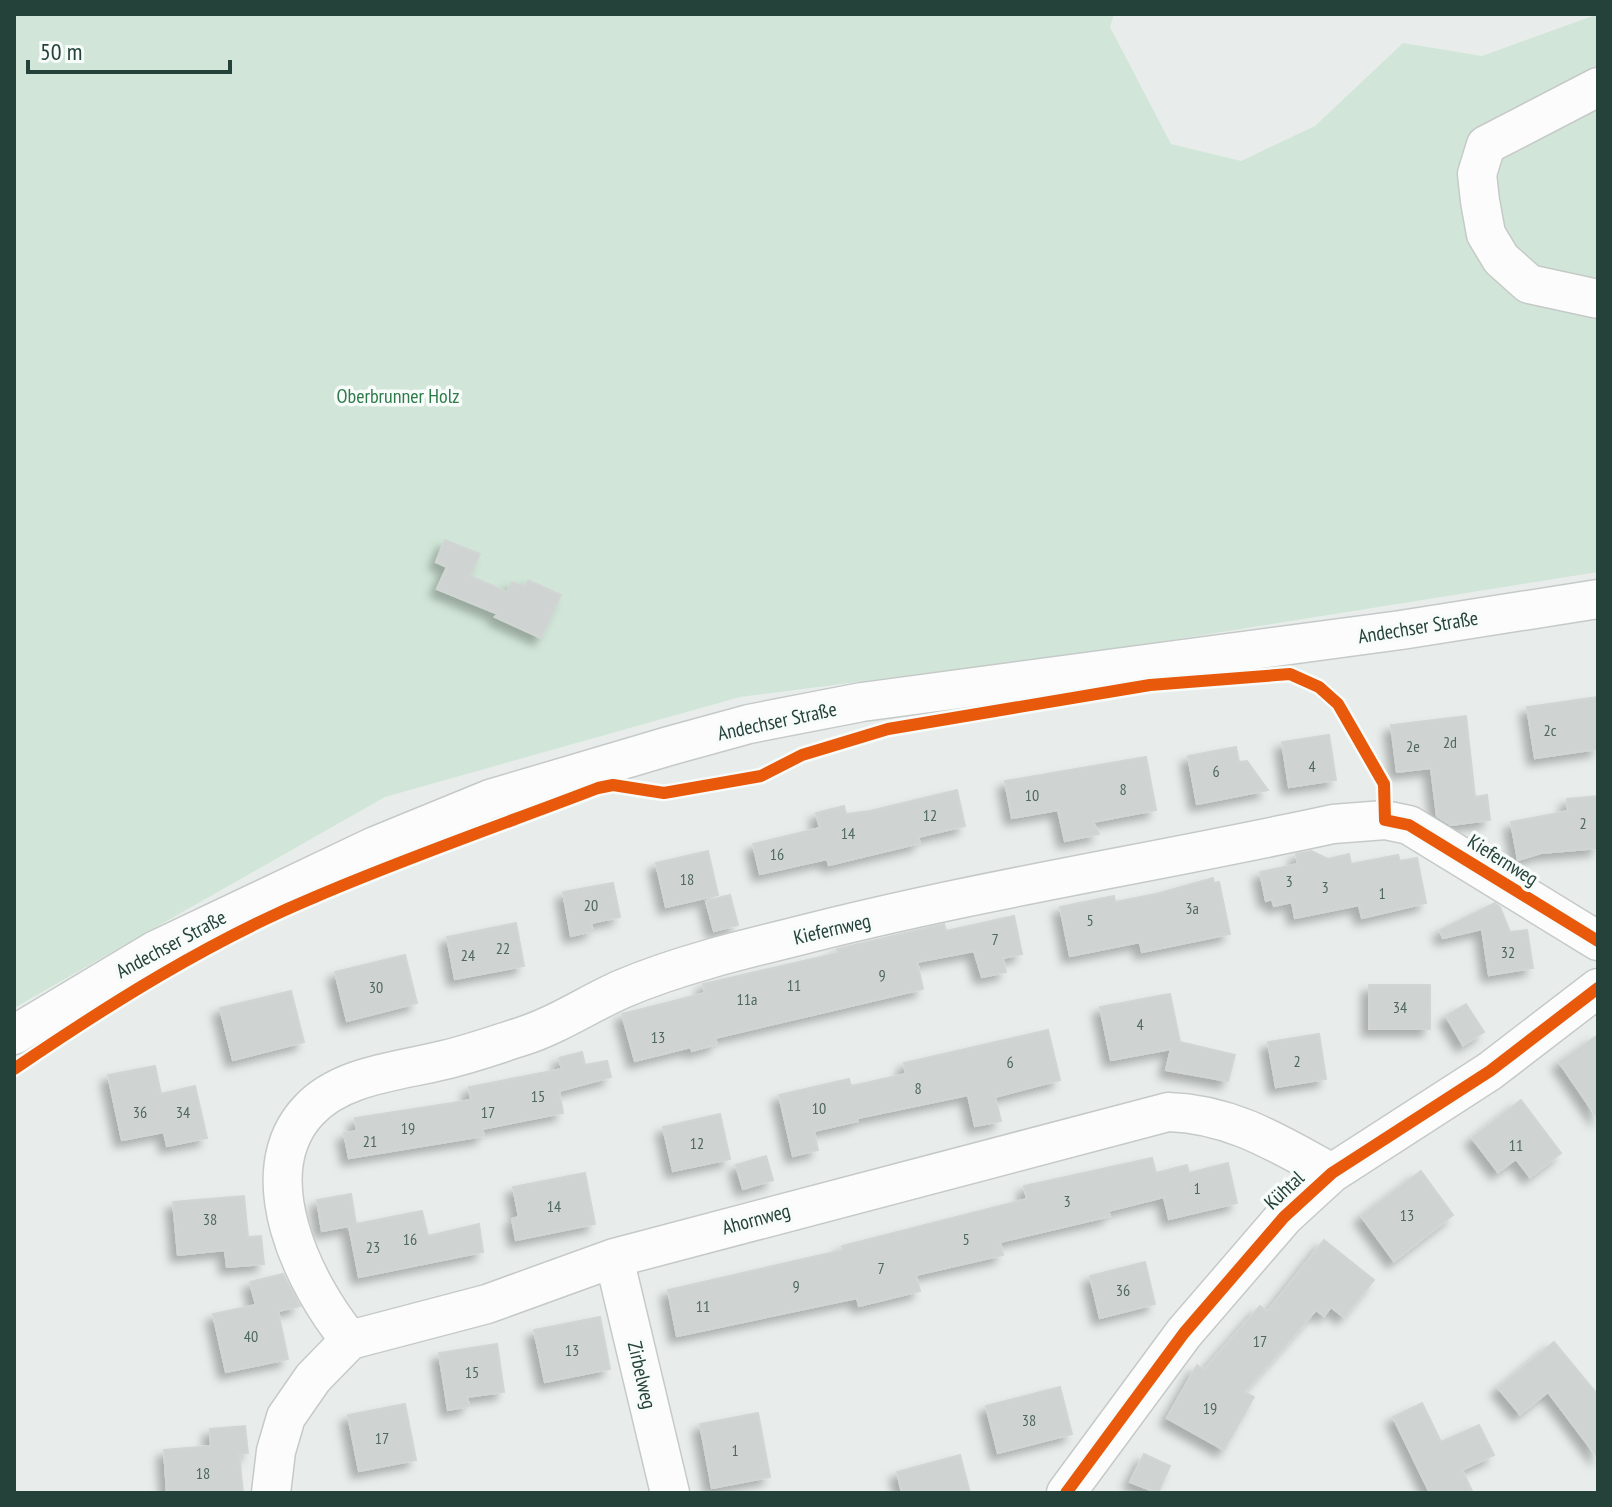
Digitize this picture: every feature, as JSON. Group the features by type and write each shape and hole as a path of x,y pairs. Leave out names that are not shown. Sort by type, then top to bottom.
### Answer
{"street":[{"path":"1598,87 1486,145 1477,174 1486,234 1501,259 1529,284 1598,299"},
{"name":"Andechser Straße","path":"14,1035 166,944 375,846 490,799 669,746 749,724 862,702 1401,630 1598,599"},
{"name":"Kiefernweg","path":"350,1340 312,1282 284,1207 288,1155 301,1119 310,1108 334,1092 377,1075 448,1059 527,1035 624,988 671,972 794,937 959,900 1333,824 1385,820 1409,825 1598,941"},
{"name":"Kühtal","path":"1066,1493 1184,1333 1243,1260 1332,1173 1490,1071 1598,988"},
{"name":"Ahornweg","path":"271,1493 276,1451 286,1417 326,1362 350,1340 487,1304 614,1258 1168,1112 1214,1116 1263,1136 1332,1173"},
{"name":"Zirbelweg","path":"614,1258 670,1493"}],"green space":[{"name":"Oberbrunner Holz","path":"14,14 1114,14 1110,27 1171,144 1241,161 1315,126 1403,43 1482,56 1598,14 1598,572 1128,647 740,697 385,797 14,1008"}],"building":[{"path":"445,540 480,554 470,576 507,592 512,582 525,587 528,580 561,595 541,638 495,617 498,614 437,589 447,567 436,562"},
{"path":"1598,697 1598,749 1535,758 1527,707"},
{"path":"1466,716 1475,797 1487,795 1490,820 1451,825 1437,816 1431,768 1397,772 1391,725"},
{"path":"1329,735 1336,780 1289,787 1282,742"},
{"path":"1236,747 1239,762 1247,761 1268,790 1197,804 1188,756"},
{"path":"1146,757 1156,810 1093,822 1099,834 1065,841 1058,810 1012,818 1005,781"},
{"path":"957,790 965,826 918,837 920,843 829,865 827,859 760,874 753,844 820,828 816,813 844,806 846,814 870,811"},
{"path":"1598,796 1598,848 1541,853 1518,860 1511,822 1568,811 1567,799"},
{"path":"708,851 718,895 666,907 656,863"},
{"path":"1311,851 1328,859 1349,854 1351,864 1398,855 1400,861 1417,858 1426,903 1362,918 1359,905 1295,918 1292,902 1274,906 1272,899 1266,901 1260,872 1298,864 1296,854"},
{"path":"1213,878 1214,883 1219,882 1230,934 1142,952 1140,942 1070,956 1060,907 1114,896 1115,902"},
{"path":"613,883 620,917 591,923 593,931 571,936 563,892"},
{"path":"730,895 738,925 714,931 706,901"},
{"path":"1495,903 1500,907 1510,932 1527,930 1533,968 1489,975 1482,929 1443,938 1440,930"},
{"path":"1014,916 1022,954 1003,958 1006,972 982,977 974,951 917,962 923,989 715,1038 717,1044 692,1051 691,1047 635,1061 622,1014 705,993 703,984 838,953 837,949 944,924 946,931"},
{"path":"516,923 524,966 455,979 447,937"},
{"path":"405,955 417,1003 347,1021 335,972"},
{"path":"1369,985 1430,985 1430,1029 1369,1029"},
{"path":"291,991 304,1042 233,1060 220,1008"},
{"path":"1170,994 1180,1042 1235,1055 1228,1081 1166,1070 1171,1049 1111,1060 1100,1007"},
{"path":"1466,1004 1484,1032 1463,1045 1446,1016"},
{"path":"1048,1030 1060,1080 995,1097 1001,1121 975,1126 968,1095 858,1118 858,1121 814,1131 818,1150 793,1156 779,1095 849,1079 851,1086 906,1074 904,1063"},
{"path":"1319,1034 1326,1079 1276,1087 1268,1042"},
{"path":"1598,1035 1598,1119 1559,1062"},
{"path":"582,1052 585,1065 607,1061 611,1077 559,1091 563,1113 482,1129 484,1136 349,1158 344,1133 357,1131 355,1118 471,1100 469,1087 562,1069 559,1058"},
{"path":"155,1066 161,1094 195,1086 207,1138 167,1146 164,1132 122,1140 108,1075"},
{"path":"1521,1100 1561,1153 1530,1177 1516,1159 1498,1172 1472,1138"},
{"path":"720,1114 730,1159 673,1171 663,1127"},
{"path":"766,1156 773,1180 743,1189 736,1165"},
{"path":"1152,1158 1156,1173 1187,1165 1189,1173 1228,1163 1237,1203 1169,1219 1164,1197 1108,1211 1110,1216 1000,1242 1003,1255 916,1275 920,1291 859,1306 857,1298 677,1336 668,1290 843,1250 842,1246 1027,1199 1024,1186"},
{"path":"1421,1171 1453,1215 1394,1261 1361,1216"},
{"path":"585,1173 595,1224 516,1240 512,1219 519,1217 513,1187"},
{"path":"351,1194 356,1224 422,1211 428,1236 479,1224 483,1252 359,1277 349,1226 322,1231 317,1200"},
{"path":"244,1196 248,1237 261,1236 264,1264 227,1267 225,1250 178,1255 173,1202"},
{"path":"1324,1240 1374,1280 1344,1317 1331,1307 1324,1316 1316,1310 1244,1392 1254,1397 1224,1450 1167,1418 1197,1365 1204,1370 1260,1306 1267,1312"},
{"path":"1145,1262 1155,1304 1100,1318 1090,1276"},
{"path":"283,1274 300,1306 278,1311 288,1359 226,1372 213,1314 256,1305 250,1282"},
{"path":"600,1317 610,1369 545,1382 534,1330"},
{"path":"1554,1342 1598,1395 1598,1458 1548,1392 1520,1414 1498,1388"},
{"path":"497,1344 504,1392 467,1397 469,1406 448,1410 439,1353"},
{"path":"1060,1387 1072,1434 998,1453 986,1406"},
{"path":"1422,1403 1441,1442 1479,1425 1494,1455 1462,1470 1473,1493 1430,1493 1393,1417"},
{"path":"405,1404 416,1460 359,1471 348,1415"},
{"path":"758,1413 770,1477 712,1488 700,1424"},
{"path":"245,1426 248,1453 239,1454 243,1493 167,1493 164,1450 211,1446 210,1429"},
{"path":"1144,1454 1170,1466 1158,1493 1130,1482"},
{"path":"960,1455 970,1493 902,1493 897,1472"}],"cycle path":[{"path":"14,1069 160,976 275,914 385,868 598,788 613,785 664,793 761,776 802,755 888,729 1150,685 1290,674 1319,687 1338,704 1384,784 1385,820 1409,825 1598,941"},
{"path":"1066,1493 1184,1333 1284,1217 1332,1173 1490,1071 1598,988"}]}
